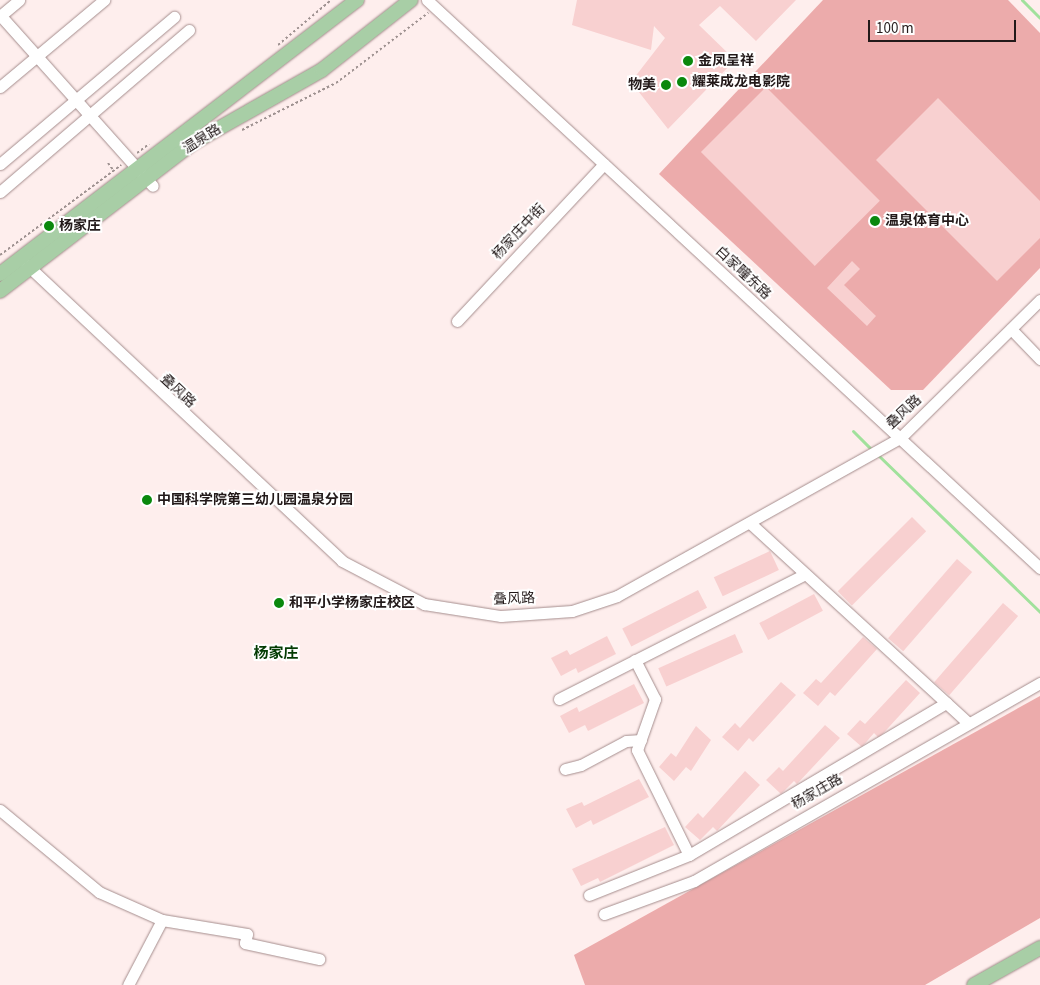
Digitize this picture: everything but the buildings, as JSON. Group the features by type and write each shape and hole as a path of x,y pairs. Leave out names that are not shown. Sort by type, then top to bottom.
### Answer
{"main road":[{"name":"温泉路","path":"0,291 25,263 357,0"},
{"name":"温泉路","path":"141,173 322,70 412,0"},
{"name":"温泉路","path":"0,274 25,263"},
{"path":"974,985 1040,948"}],"street":[{"path":"19,0 0,16 141,173"},
{"path":"0,86 104,0"},
{"name":"白家疃东路","path":"430,4 1040,568"},
{"path":"0,164 174,17"},
{"path":"0,192 189,30"},
{"name":"杨家庄中街","path":"457,321 604,164"},
{"name":"叠风路","path":"25,263 325,547 374,580 424,604 501,616 572,611 644,583 900,438 1040,300"},
{"path":"1011,329 1040,359"},
{"path":"750,523 967,722"},
{"path":"559,699 805,574"},
{"path":"635,660 655,699 641,740 640,759 689,855"},
{"name":"杨家庄路","path":"604,914 694,881 967,722 1040,683"},
{"path":"589,895 689,855 946,703"},
{"path":"565,769 581,765 626,741 641,740"},
{"path":"0,810 99,892 162,920 247,934 245,943 319,959"},
{"path":"128,985 162,920"}],"path":[{"path":"274,48 331,0"},
{"path":"234,134 336,83 430,4"},
{"path":"0,255 141,173 151,142"}],"shaded area":[{"name":"温泉体育中心","path":"823,0 1008,0 1040,33 1040,268 923,390 891,390 659,174"},
{"path":"1040,696 1040,918 925,985 585,985 574,955"}],"waterway":[{"path":"1022,0 1040,18"},
{"path":"853,431 872,450"},
{"path":"877,454 1040,612"}],"place":[{"name":"金凤呈祥","path":"688,61"},
{"name":"耀莱成龙电影院","path":"682,82"},
{"name":"物美","path":"666,85"},
{"name":"温泉体育中心","path":"875,221"},
{"name":"杨家庄","path":"49,226"},
{"name":"中国科学院第三幼儿园温泉分园","path":"147,500"},
{"name":"和平小学杨家庄校区","path":"279,603"}],"district":[{"name":"杨家庄","path":"276,654"}]}
